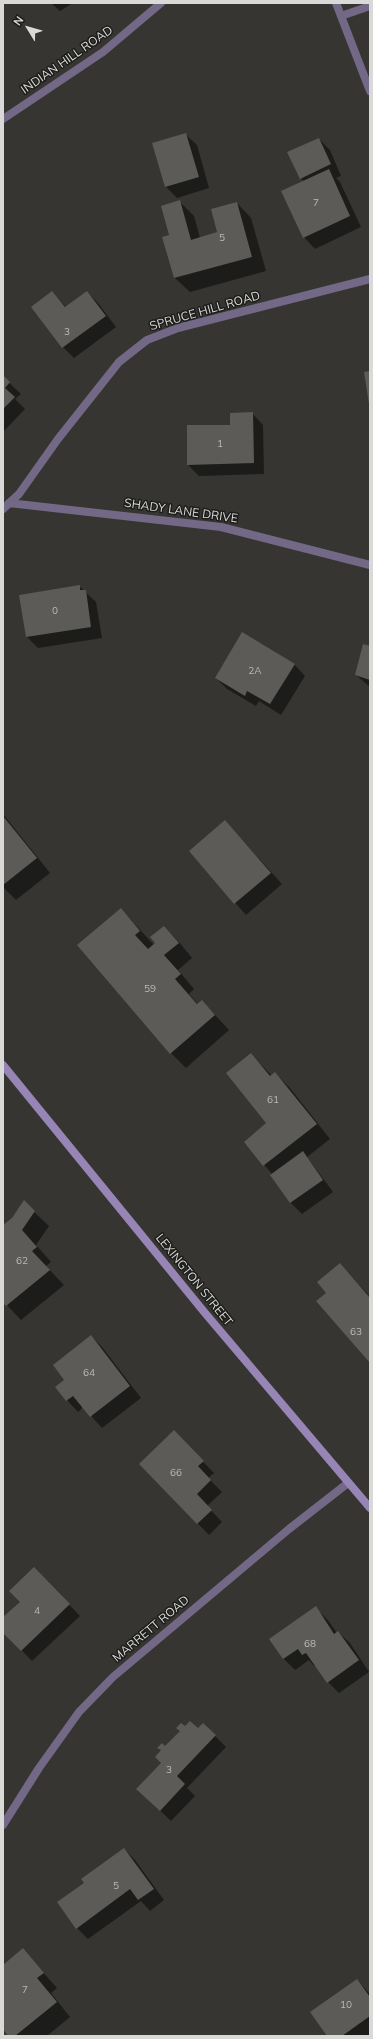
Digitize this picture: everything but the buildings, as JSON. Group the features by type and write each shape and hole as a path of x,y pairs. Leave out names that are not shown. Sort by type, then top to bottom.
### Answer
{"street":[{"name":"INDIAN HILL ROAD","path":"3,119 103,52 161,3"},
{"path":"336,3 370,91"},
{"path":"341,16 370,6"},
{"name":"SPRUCE HILL ROAD","path":"6,506 19,494 58,439 119,362 147,340 178,328 370,279"},
{"name":"SHADY LANE DRIVE","path":"6,506 221,527 370,565"},
{"name":"LEXINGTON STREET","path":"3,1065 205,1313 370,1508"},
{"name":"MARRETT ROAD","path":"3,1825 39,1768 80,1712 113,1677 289,1529 348,1483"}]}
